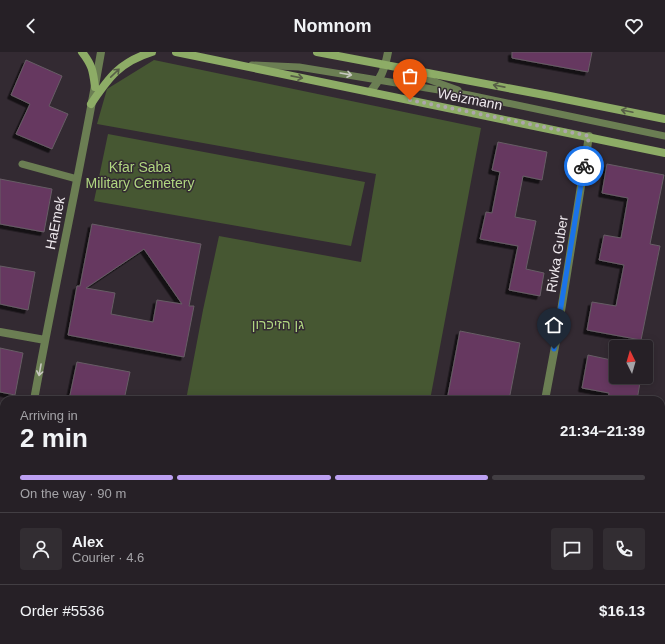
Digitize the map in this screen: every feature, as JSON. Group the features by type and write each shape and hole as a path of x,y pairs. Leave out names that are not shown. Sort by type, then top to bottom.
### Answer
{"main road":[{"path":"82,52 90,63 95,87"},
{"path":"91,104 104,84 116,71 130,61 152,52"},
{"name":"Weizmann","path":"176,52 589,136 665,153"},
{"name":"Weizmann","path":"317,52 665,119"}],"street":[{"name":"HaEmek","path":"35,396 101,52"},
{"path":"370,92 379,80 388,52"},
{"name":"Rivka Guber","path":"546,396 557,336 589,136"},
{"path":"0,332 45,340"}],"lane":[{"path":"237,65 299,67 379,80 469,95 665,136"},
{"path":"385,65 469,95"},
{"path":"22,164 77,179"}],"green space":[{"name":"גן הזיכרון","path":"154,60 481,128 431,396 187,396 219,236 361,262 376,174 97,124 107,89"},
{"name":"Kfar Saba Military Cemetery","path":"108,134 365,182 351,246 94,201"}],"building":[{"path":"512,52 592,52 588,72 512,58"},
{"path":"26,60 62,76 49,106 68,114 52,149 16,134 30,104 11,95"},
{"path":"498,142 547,152 542,180 523,176 515,217 536,221 526,269 544,273 540,296 509,290 518,246 480,239 486,212 492,213 500,172 492,170"},
{"path":"607,164 664,175 650,244 660,246 641,340 587,330 592,302 616,306 624,265 599,260 604,235 621,238 628,198 602,193"},
{"path":"0,179 52,189 44,232 0,224"},
{"path":"92,224 201,244 189,306 194,306 184,357 68,335 77,286 80,286","holes":["144,249 182,304 157,300 153,322 111,314 115,293 86,288"]},
{"path":"0,266 35,272 28,310 0,304"},
{"path":"460,331 520,343 510,396 448,396"},
{"path":"0,348 23,353 15,395 0,392"},
{"path":"588,355 609,360 609,384 640,384 638,396 609,396 609,393 582,388"},
{"path":"77,362 130,372 125,396 70,396"}],"way so far":[{"path":"410,100 589,136 584,166"}],"route":[{"path":"554,349 584,166"}]}
